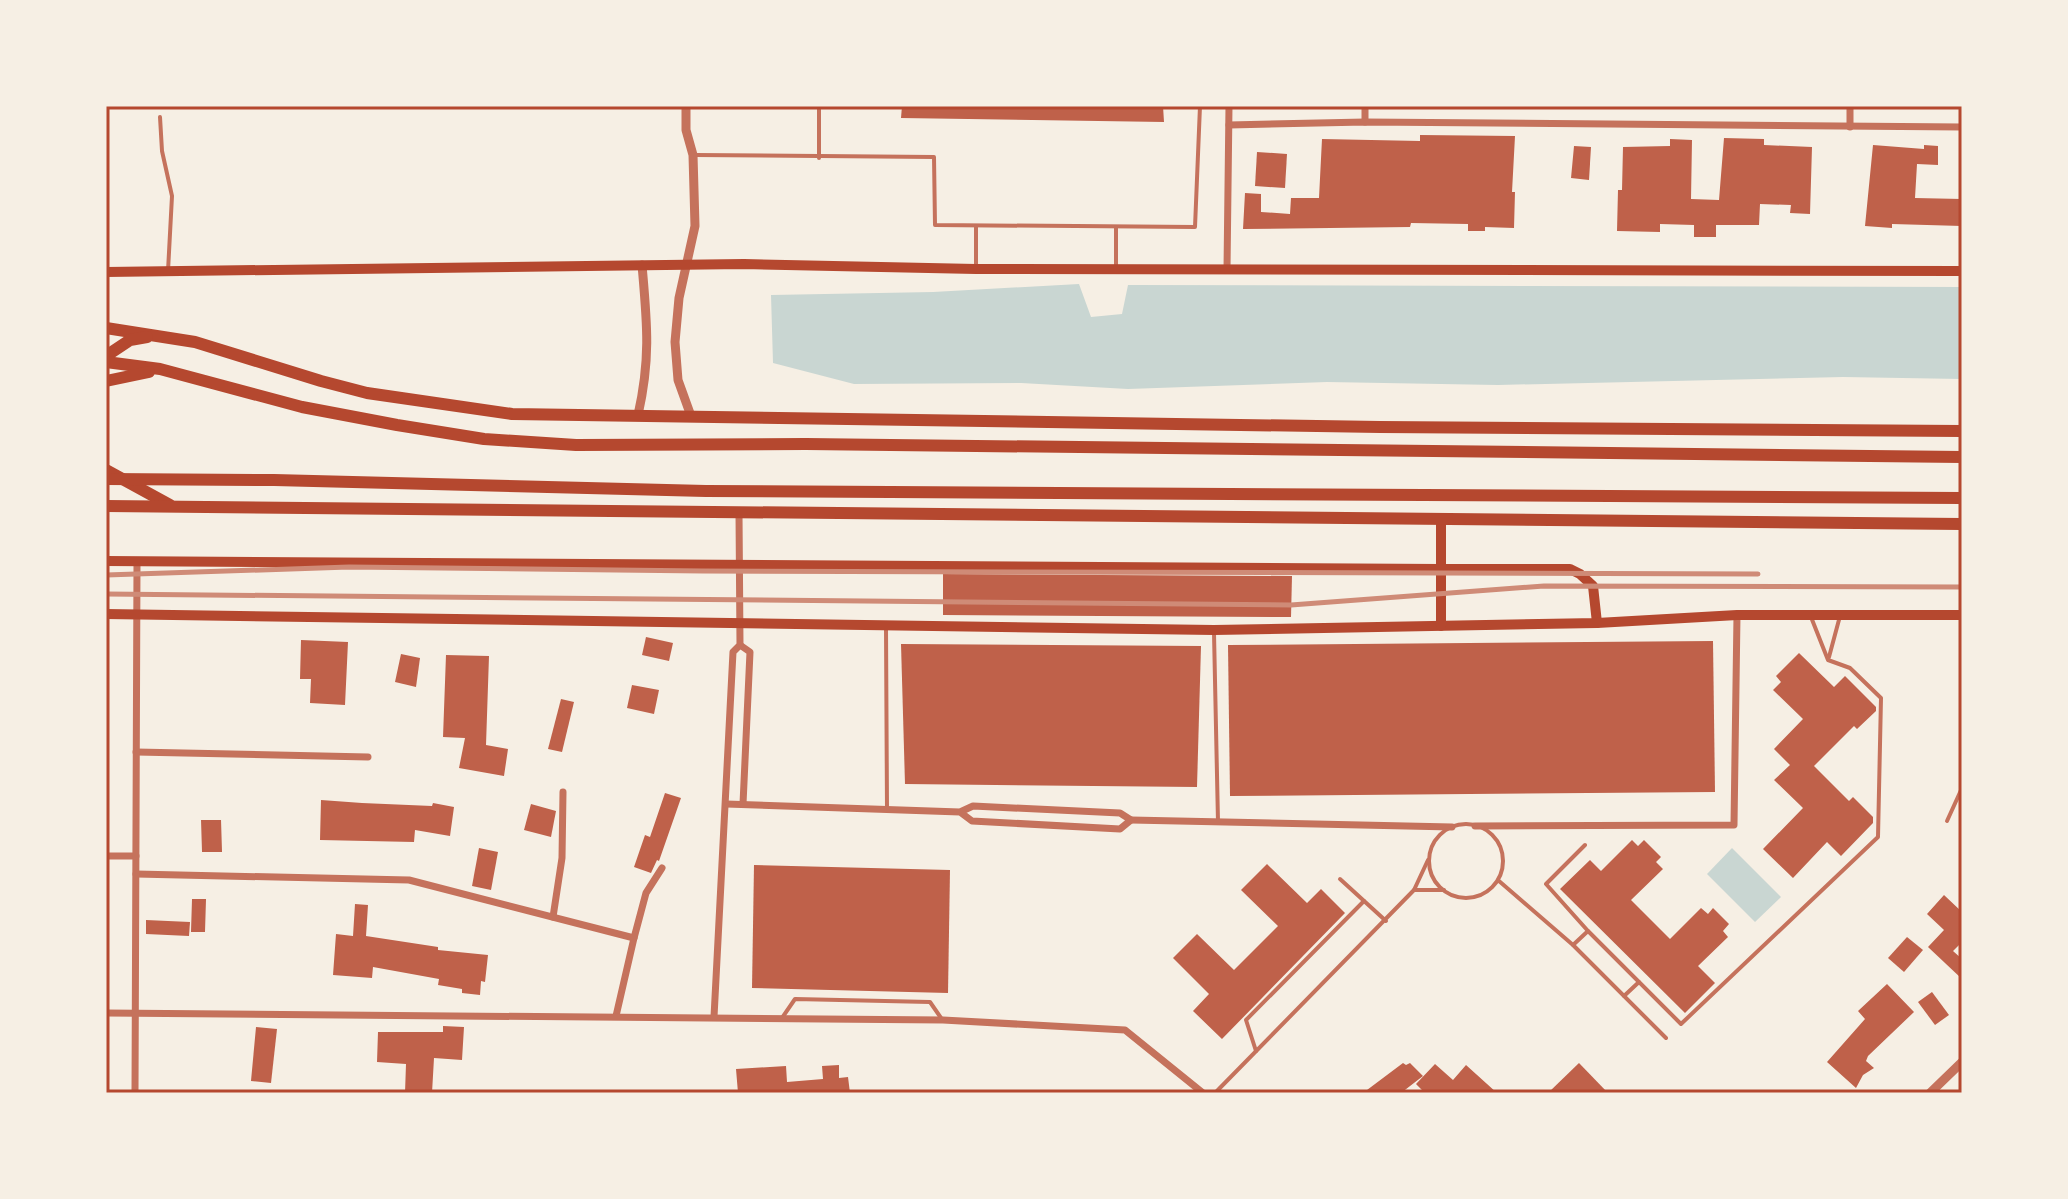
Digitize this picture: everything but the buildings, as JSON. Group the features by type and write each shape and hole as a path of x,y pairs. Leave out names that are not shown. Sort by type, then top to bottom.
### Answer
{"highway":[{"path":"106,328 195,342 367,393 512,414 1395,427 1962,431"},
{"path":"106,359 130,340 162,335"},
{"path":"106,359 160,369 302,407 397,425 484,439 576,445 806,444 1962,457"},
{"path":"106,381 160,369"},
{"path":"106,470 174,507"},
{"path":"106,479 706,491 1962,498"},
{"path":"106,506 1962,524"}],"main road":[{"path":"106,272 642,265 976,269 1962,271"},
{"path":"1441,519 1441,626"},
{"path":"106,561 1570,569 1593,586 1597,623"},
{"path":"106,614 1214,630 1597,623 1737,615 1962,615"}],"street":[{"path":"686,106 686,130 693,155 695,226 677,310 675,342 678,380 691,416"},
{"path":"1227,269 1229,106"},
{"path":"1365,106 1365,122"},
{"path":"1850,106 1850,127"},
{"path":"1229,125 1365,122 1962,127"},
{"path":"638,415 649,345 642,265"},
{"path":"714,1017 733,652 740,645 739,513"},
{"path":"135,1093 137,562"},
{"path":"1475,826 1734,825 1737,615"},
{"path":"740,645 750,652 743,804"},
{"path":"731,697 748,698"},
{"path":"136,752 368,757"},
{"path":"553,917 562,858 563,792"},
{"path":"726,804 960,812 973,806 1120,813 1131,820 1452,827"},
{"path":"960,812 972,821 1120,829 1131,820"},
{"path":"106,856 136,856"},
{"path":"616,1016 646,893 662,868"},
{"path":"136,874 409,880 634,938"},
{"path":"106,1013 943,1020 1125,1030 1203,1093"},
{"path":"1930,1093 1962,1062"}],"lane":[{"path":"819,106 819,158"},
{"path":"693,155 934,157 935,225 1195,227 1200,106"},
{"path":"160,117 162,151 172,196 167,273"},
{"path":"976,226 976,269"},
{"path":"1116,227 1116,269"},
{"path":"1585,845 1546,884 1681,1024 1878,837 1881,698 1850,668 1828,660 1810,615"},
{"path":"1828,660 1840,615"},
{"path":"886,625 887,810"},
{"path":"1214,630 1218,822"},
{"path":"1947,821 1962,788"},
{"path":"1215,1093 1414,890 1442,833 1452,827 1475,826 1486,830 1501,847 1502,870 1498,880 1483,894 1463,898 1444,890 1414,890"},
{"path":"1430,854 1432,874 1444,890"},
{"path":"1340,879 1386,921"},
{"path":"1498,880 1573,945 1666,1038"},
{"path":"1256,1051 1246,1020 1364,901"},
{"path":"1573,945 1588,931"},
{"path":"1624,996 1639,982"},
{"path":"782,1018 795,999 810,999 930,1002 943,1020"}],"shaded area":[{"path":"1079,284 1091,317 1122,314 1128,285 1962,287 1962,379 1843,377 1498,385 1327,382 1128,389 1021,383 854,384 773,363 771,295 933,292"},
{"path":"1732,848 1781,897 1755,922 1707,874"}],"railway":[{"path":"106,575 349,567 1758,574"},
{"path":"106,594 1291,605 1544,586 1962,587"}]}
